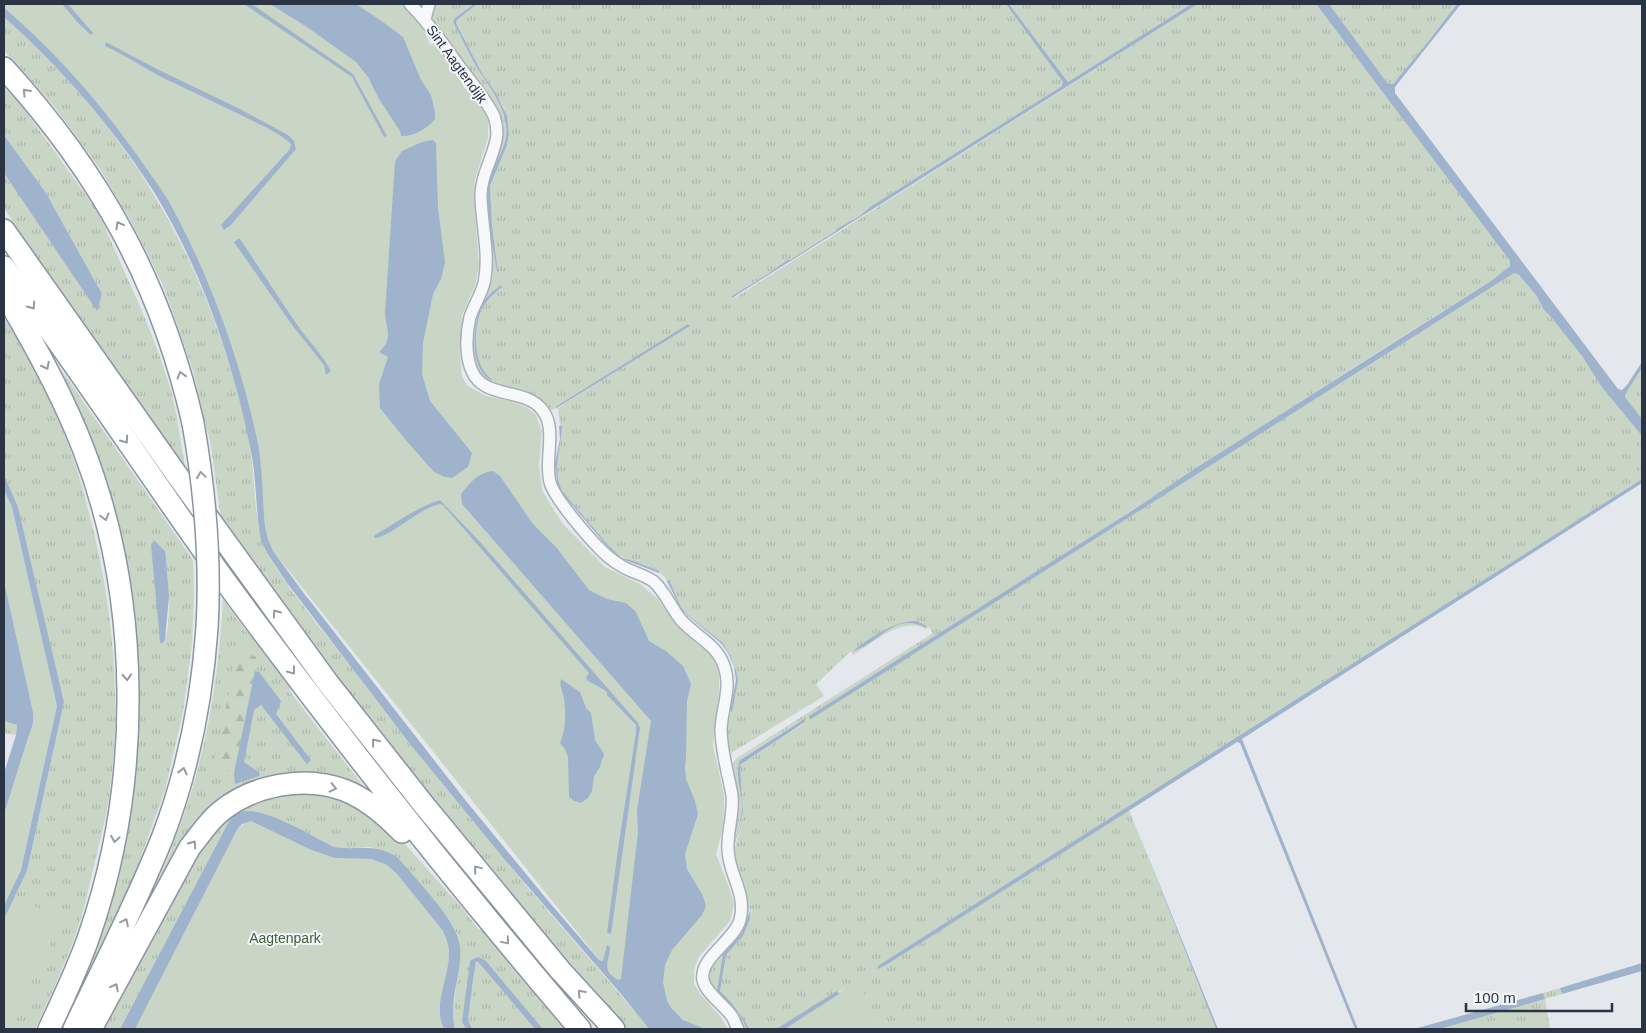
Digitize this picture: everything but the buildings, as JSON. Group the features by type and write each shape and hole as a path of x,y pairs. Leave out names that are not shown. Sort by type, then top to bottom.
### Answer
{"highway":[{"path":"4,68 33,100 65,141 93,182 119,225 137,260 171,343 185,389 193,423 207,527 209,587 205,654 194,725 182,774 163,835 133,906 74,1029"},
{"path":"4,230 171,467 328,684 424,805 542,948 614,1029"},
{"path":"4,267 230,587 312,697 399,811 580,1029"},
{"path":"4,293 54,382 68,410 84,450 110,535 125,633 128,690 126,750 113,850 102,895 89,936 49,1029"},
{"path":"91,1029 190,847 220,812 236,801 260,790 305,783 343,790 381,812 475,903"}],"street":[{"path":"410,4 425,19"},
{"path":"425,19 429,4"},
{"name":"Sint Aagtendijk","path":"425,19 483,97 497,125 496,141 481,185 486,272 482,289 470,319 467,341 472,371 476,379 486,386 534,401 545,412 549,426 550,483 557,498 601,550 620,566 652,580 682,621 708,642 721,656 725,668 728,679 721,732 726,771 732,796 732,817 727,847 729,860 740,890 740,921 734,932 707,963 702,977 705,987 734,1019 738,1029"}],"green space":[{"path":"4,4 403,4 419,23 430,45 436,42 464,87 481,107 488,120 488,138 475,179 474,196 479,266 475,286 462,315 460,353 462,377 468,386 486,396 511,401 526,407 536,415 542,431 539,466 542,490 562,523 605,567 640,584 658,599 677,626 702,646 715,661 719,673 713,746 724,795 724,813 716,854 734,904 730,921 698,958 694,971 694,983 700,994 720,1016 728,1029 649,1029 613,977 273,551 265,526 257,441 221,316 166,197 121,133 4,9"},
{"path":"431,4 474,4 455,18 453,22 475,63 495,96 505,119 505,142 492,170 487,194 498,272 492,225 490,186 507,145 509,134 504,108 483,75 456,22 477,4 1006,4 1064,82 1062,86 870,207 860,216 838,228 790,260 787,260 738,292 733,299 1198,4 1316,4 1510,261 1510,265 1504,272 1491,281 809,716 811,718 1514,273 1519,275 1536,295 1544,310 1582,356 1601,386 1642,436 1642,479 879,965 878,969 1129,810 1216,1029 879,1029 858,980 776,1029 749,1029 738,1009 720,991 726,955 743,936 750,919 752,910 750,906 746,925 742,933 723,954 718,991 731,1004 745,1023 747,1029 740,1029 713,993 705,972 731,940 745,898 744,883 731,863 733,763 737,758 933,633 929,627 926,629 917,626 907,626 888,633 853,655 851,651 816,684 824,696 731,753 727,735 737,682 734,664 730,655 718,640 683,609 668,581 659,572 625,558 613,550 590,526 562,491 557,466 562,426 560,426 558,408 690,325 688,324 549,412 495,387 477,373 471,352 472,327 479,303 493,276 483,197 500,131 433,22 430,14","holes":["501,286 483,307 477,324 477,356 480,365 491,379 484,375 479,367 474,346 474,334 478,313 482,305","803,719 805,723 740,765 743,812 734,852 742,808 738,772 740,760"]},
{"path":"1009,4 1191,4 1068,82"},
{"path":"1329,4 1457,4 1393,84 1388,84"},
{"path":"4,17 47,57 85,99 120,143 151,190 178,238 202,289 222,342 239,398 250,445 260,532 268,555 286,583 437,777 529,889 649,1029 622,1029 402,763 279,602 221,519 211,446 193,371 161,281 133,225 100,169 54,106 4,50"},
{"path":"4,87 22,106 95,208 102,221 154,340 168,381 174,402 185,467 115,372 4,208 4,173 97,310 102,294 46,193 4,135"},
{"path":"4,317 30,362 53,409 67,441 79,477 105,584 114,657 115,731 113,768 103,829 81,918 66,960 35,1029 4,1029 4,919 27,871 64,702 18,507 4,475"},
{"path":"1642,368 1642,419 1625,397"},
{"path":"62,371 193,560 194,595 192,644 183,712 165,790 131,884 65,1029 61,1029 83,980 103,927 110,902 125,842 136,756 85,426","holes":["166,559 169,613 164,643"]},
{"path":"4,490 12,507 57,706 21,870 10,894 62,920 8,1029 4,1029 4,814 29,737 33,712 4,581"},
{"path":"223,599 289,686 291,693 376,800 337,783 234,796 116,972 166,861 190,796 205,741 215,684"},
{"path":"238,649 256,657 255,671 234,773 214,763"},
{"path":"4,721 17,725 16,735 4,733"},
{"path":"296,790 343,798 395,833 463,909 479,930 482,927 568,1029 543,1029 486,961 479,957 475,958 462,1022 466,1029 455,1029 453,1011 460,958 460,942 455,929 445,915 398,858 370,847 345,849 334,847 236,814 228,823 120,1029 98,1029 208,834 250,802"},
{"name":"Aagtenpark","path":"248,821 309,849 334,858 371,859 387,865 397,874 443,931 447,942 449,950 448,962 440,1001 441,1020 444,1029 135,1029 238,828"},
{"path":"476,961 535,1029 472,1029 468,1020"},
{"path":"858,979 879,1029 785,1029 838,994"},
{"path":"1560,988 1562,994 1545,999 1550,1029 1440,1029 1544,999 1543,993"}],"water":[{"path":"62,4 68,4 93,33 91,35 79,24"},
{"path":"244,4 252,4 353,74 387,136 384,137 352,77"},
{"path":"270,4 356,4 383,22 403,37 421,80 431,95 435,119 420,132 401,136 400,131 379,99 368,77 356,62 307,27"},
{"path":"474,4 477,4 457,20 456,23 507,116 509,134 507,145 490,186 492,225 498,272 489,217 488,185 492,170 505,142 505,118 499,102 476,66 453,22 455,18"},
{"path":"1006,4 1009,4 1068,82 1191,4 1198,4 732,298 732,296 787,260 790,260 838,228 860,216 870,207 1062,86 1063,82"},
{"path":"1316,4 1329,4 1388,84 1393,84 1457,4 1461,4 1395,87 1395,93 1618,389 1622,390 1627,385 1642,362 1642,368 1625,397 1642,419 1642,436 1601,386 1582,356 1544,310 1536,295 1519,275 1514,273 811,719 809,718 809,716 1196,468 1491,281 1510,266 1510,261"},
{"path":"4,8 61,62 97,102 162,191 183,228 221,316 250,408 259,450 265,526 273,551 466,801 550,903 599,960 603,961 607,945 610,947 607,966 609,973 618,980 621,979 638,832 637,810 651,721 462,504 461,494 464,490 483,473 493,471 500,476 533,524 556,547 589,590 607,599 626,603 636,612 649,641 666,651 683,666 691,684 687,701 686,779 698,814 685,854 687,869 703,896 706,906 702,915 672,950 665,965 663,982 667,1001 672,1009 683,1020 701,1027 701,1029 649,1029 504,859 410,744 287,583 267,553 261,540 252,458 243,413 224,347 200,283 171,221 138,168 104,122 46,57 4,17"},
{"path":"106,42 240,109 288,135 294,141 296,149 231,225 224,230 221,225 290,149 291,144 269,129 167,80 105,46"},
{"path":"4,135 46,193 102,294 97,311 4,173"},
{"path":"433,140 436,143 438,208 445,262 441,279 433,294 423,343 422,374 430,401 472,453 468,467 452,478 434,472 380,408 379,384 388,357 379,352 384,347 388,338 385,313 395,161 402,151 422,142"},
{"path":"240,239 303,333 328,366 331,371 326,375 324,365 292,325 234,242"},
{"path":"501,285 502,287 491,296 483,307 477,324 476,345 478,356 485,373 491,380 484,374 479,366 476,356 474,346 476,323 482,305 490,294"},
{"path":"688,324 690,326 555,409 557,406"},
{"path":"559,426 562,426 557,466 562,491 608,545 622,558 659,571 659,573 620,558 607,546 561,492 557,481 555,463 560,439"},
{"path":"4,475 18,507 64,702 27,871 4,919 4,906 21,870 57,706 12,507 4,490"},
{"path":"1642,479 1642,483 1242,739 1358,1029 1355,1029 1240,743 1237,742 886,965 877,968 879,965"},
{"path":"440,500 481,543 638,723 640,728 611,934 607,933 636,725 607,695 607,692 588,681 586,678 589,673 443,505 440,504 423,511 381,537 374,538 375,535 407,516"},
{"path":"154,540 165,551 169,596 165,640 162,644 160,642 151,545"},
{"path":"669,580 681,607 689,616 723,643 731,657 736,670 738,681 732,712 730,711 736,680 734,666 728,653 722,644 688,616 680,607 667,581"},
{"path":"4,581 33,712 33,723 4,814 4,773 16,735 17,725 4,721"},
{"path":"916,621 927,628 905,623 888,630 872,642 853,651 890,627 907,622"},
{"path":"255,671 259,672 281,701 276,714 311,760 306,763 261,705 254,710 244,762 260,773 259,776 235,784 234,773"},
{"path":"561,679 580,692 586,708 591,713 595,740 604,756 594,776 592,791 588,798 581,803 569,797 568,757 560,743 565,715 564,699 560,684"},
{"path":"804,719 805,722 740,765 743,812 734,852 735,841 742,808 738,778 740,760"},
{"path":"244,811 265,814 302,830 334,847 382,850 398,858 442,910 450,921 459,941 460,961 453,1012 455,1029 444,1029 440,1011 449,950 446,939 443,931 397,874 387,865 371,859 334,858 309,849 251,821 242,824 238,828 135,1029 120,1029 228,823 236,814"},
{"path":"1135,824 1218,1029 1216,1029"},
{"path":"750,906 750,919 743,936 726,955 720,991 740,1013 749,1029 747,1029 739,1013 717,991 723,954 742,933"},
{"path":"479,957 486,961 543,1029 535,1029 476,961 468,1020 472,1029 466,1029 462,1022 470,961"},
{"path":"1642,963 1642,971 1562,994 1560,988"},
{"path":"837,991 839,994 785,1029 776,1029"},
{"path":"1543,993 1545,999 1440,1029 1414,1029"}]}
